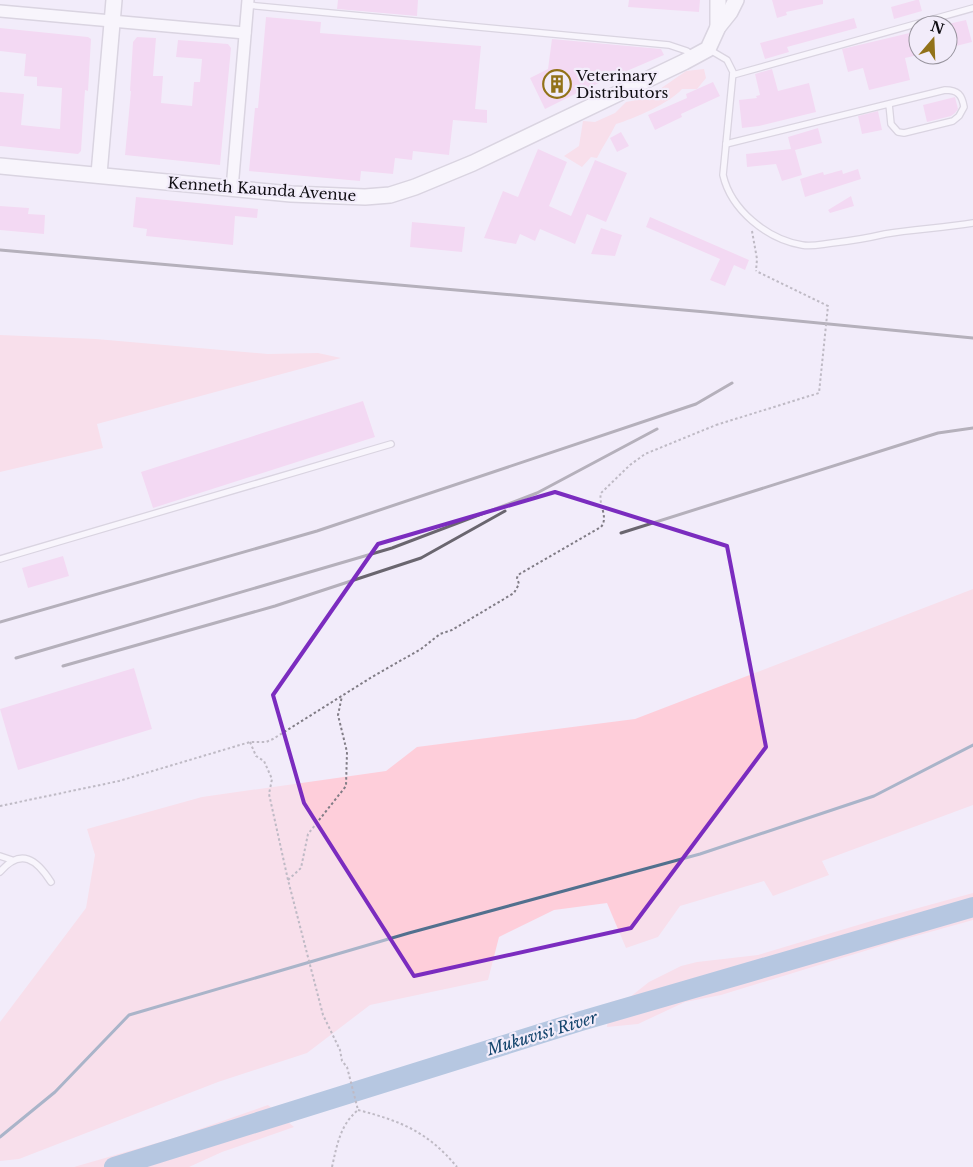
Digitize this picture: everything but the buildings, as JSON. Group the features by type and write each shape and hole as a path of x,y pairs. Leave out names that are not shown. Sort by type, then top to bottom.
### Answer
{"main road":[{"path":"99,174 114,0"},
{"path":"718,0 718,27"},
{"path":"708,49 718,27 730,12 736,0"},
{"name":"Kenneth Kaunda Avenue","path":"0,166 99,174 232,189 339,197 365,197 390,194 415,187 473,163 708,49"}],"street":[{"path":"232,189 248,2"},
{"path":"0,11 245,33"}],"lane":[{"path":"248,2 669,45 687,51 694,57"},
{"path":"733,75 973,8"},
{"path":"708,49 727,60 732,68 733,75 723,175 728,192 750,219 776,236 796,244 812,246 973,223"},
{"path":"726,144 888,104 945,90 958,92 964,107 959,116 953,121 898,132 891,124 888,104"},
{"path":"0,559 391,444"},
{"path":"0,856 12,860"},
{"path":"0,872 12,860 20,858 33,861 51,882"}],"path":[{"path":"0,806 119,781 250,742 266,742 273,739 433,642 440,634 452,630 514,593 519,584 518,575 601,527 604,524 604,518 600,500 601,493 637,459 654,449 716,425 819,392 828,306 756,271 757,260 750,219"},
{"path":"288,880 301,868 308,834 346,786 347,752 338,715 343,695"},
{"path":"250,742 256,756 264,761 272,779 268,794 308,959 323,1015 340,1050 342,1062 347,1067 358,1110"},
{"path":"332,1167 343,1127 358,1110"},
{"path":"358,1110 393,1120 414,1131 438,1146 457,1167"}],"highlighted area":[{"path":"555,492 727,546 766,747 631,928 414,976 304,803 273,695 378,544"}],"shaded area":[{"path":"704,69 706,78 697,89 682,89 660,105 616,124 597,158 591,157 582,167 564,156 579,146 583,121 595,122 615,113 626,102 647,98 686,71"},
{"path":"0,335 96,339 268,354 318,353 341,358 97,424 103,448 0,472"},
{"path":"973,589 973,805 822,861 829,875 773,896 764,881 680,906 658,937 626,948 607,903 554,910 499,937 488,980 370,1005 307,1053 218,1082 19,1159 0,1161 0,1022 86,908 95,855 87,829 202,797 386,771 417,747 635,719"},
{"path":"973,893 973,920 721,995 685,1002 638,1024 607,1027 610,1002 630,997 649,982 681,966 697,962 758,955"},
{"path":"268,1105 294,1127 222,1152 189,1167 74,1167 174,1138"}],"waterway":[{"path":"0,1137 55,1092 129,1015 409,933 700,854 874,796 973,745"},
{"name":"Mukuvisi River","path":"114,1167 581,1021 973,907"}],"railway":[{"path":"0,250 706,312 973,338"},
{"path":"0,622 317,531 696,404 732,383"},
{"path":"621,533 938,433 973,428"},
{"path":"16,658 392,548 537,493 657,429"},
{"path":"63,666 275,606 421,558 505,511"}],"place":[{"name":"Veterinary Distributors","path":"557,84"}]}
